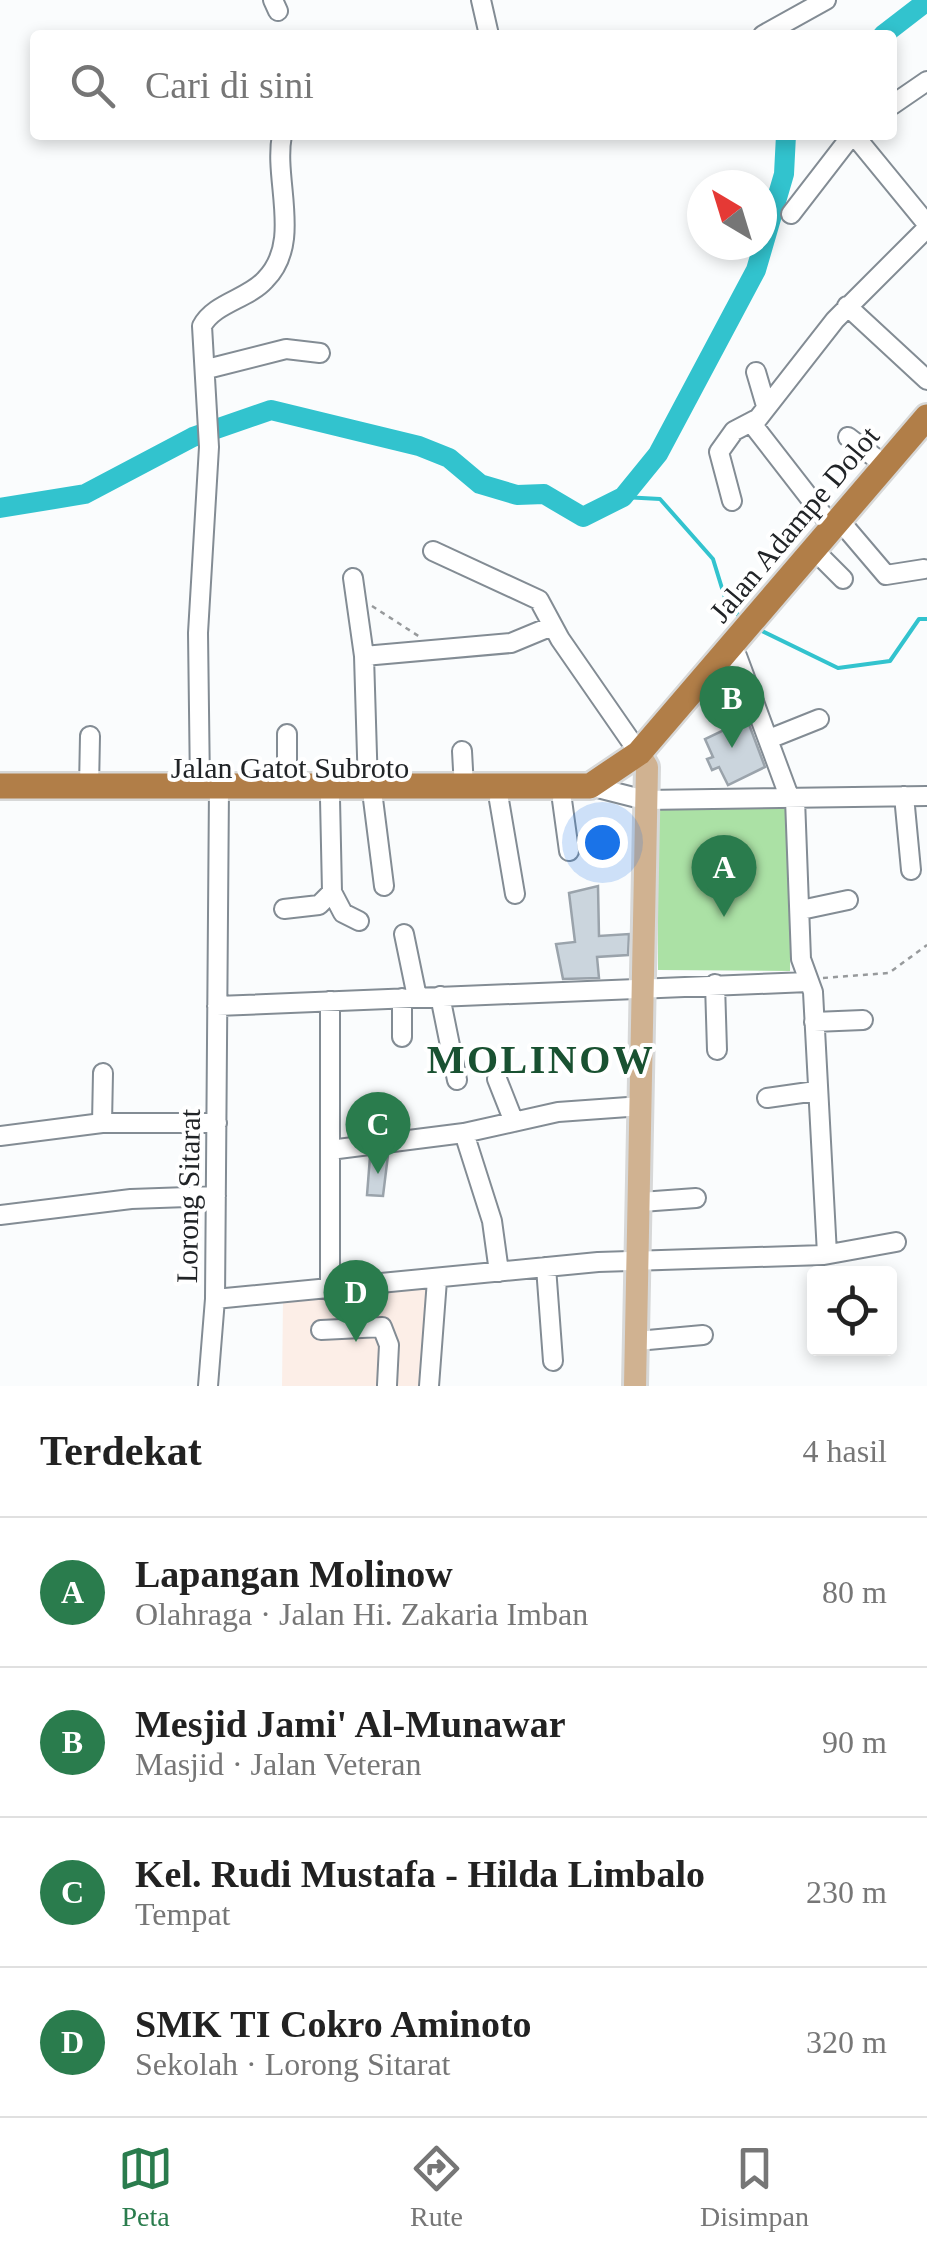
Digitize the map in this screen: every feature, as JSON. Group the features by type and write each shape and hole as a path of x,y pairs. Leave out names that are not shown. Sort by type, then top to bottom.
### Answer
{"highway":[{"name":"Jalan Adampe Dolot","path":"751,634 927,417"},
{"name":"Jalan Adampe Dolot","path":"582,793 642,756 821,557 839,528 927,433"},
{"name":"Jalan Gatot Subroto","path":"0,786 213,791 330,799 464,788 511,796"},
{"name":"Jalan Gatot Subroto","path":"0,798 287,787 511,796 582,793"}],"main road":[{"path":"635,1386 644,986 642,756"}],"street":[{"path":"481,0 488,30"},
{"path":"772,30 826,0"},
{"path":"897,102 927,81"},
{"name":"Lorong Sitarat","path":"282,140 285,233 280,251 268,279 206,318 202,342 207,369 209,446 198,633 213,791 218,1006 214,1299 330,1291 546,1267 826,1261 896,1242"},
{"path":"791,214 849,140"},
{"path":"857,140 927,226 847,306 761,413 754,430 839,528 886,575 924,568"},
{"path":"847,306 927,380"},
{"path":"207,369 286,348 320,353"},
{"path":"756,372 761,413"},
{"path":"732,501 718,452 734,431 761,413"},
{"path":"848,437 886,466"},
{"path":"433,551 531,593 642,756"},
{"path":"821,557 844,578"},
{"path":"353,586 364,656 370,793 384,886"},
{"path":"364,656 511,643 552,626"},
{"path":"751,634 769,740 792,799 801,959 814,980 826,1261"},
{"path":"769,740 819,719"},
{"path":"287,734 287,787"},
{"path":"89,787 90,736"},
{"path":"462,751 464,788"},
{"path":"569,851 582,793 644,800 927,796"},
{"path":"511,796 516,894"},
{"path":"904,796 911,870"},
{"path":"330,799 332,892 343,912 360,921"},
{"path":"284,909 319,905 332,892"},
{"path":"801,910 848,900"},
{"path":"402,1038 410,998 404,934"},
{"path":"218,1006 814,980"},
{"path":"715,984 716,1050"},
{"path":"440,996 457,1080"},
{"path":"330,1001 330,1291"},
{"path":"814,1022 863,1020"},
{"path":"102,1123 103,1073"},
{"path":"497,1080 514,1122"},
{"path":"768,1098 816,1092"},
{"path":"330,1150 464,1133 558,1112 642,1106"},
{"path":"0,1136 102,1123 217,1123"},
{"path":"464,1133 492,1221 500,1272"},
{"path":"0,1215 130,1200 216,1196"},
{"path":"641,1202 696,1198"},
{"path":"546,1267 553,1360"},
{"path":"429,1386 437,1280"},
{"path":"354,1327 355,1288"},
{"path":"208,1386 214,1299"},
{"path":"321,1330 376,1325 387,1334 387,1386"},
{"path":"637,1341 704,1335"}],"path":[{"path":"353,586 442,651"},
{"path":"814,980 890,973 927,946"}],"shaded area":[{"path":"436,1284 424,1386 282,1386 283,1299"}],"green space":[{"path":"792,805 790,971 658,970 657,807"}],"building":[{"path":"747,719 765,767 728,785 719,767 712,770 707,759 713,757 705,739"},
{"path":"598,886 599,936 629,934 628,955 597,957 599,978 563,979 556,944 575,942 569,893"},
{"path":"388,1155 383,1196 367,1195 370,1157"}],"waterway":[{"path":"889,30 927,1"},
{"path":"0,508 85,494 193,437 271,410 419,446 449,458 480,484 517,495 544,494 583,517 623,497 658,454 756,270 784,174 786,140"},
{"path":"623,497 660,499 713,559 725,598 741,619"},
{"path":"758,629 838,668 890,661 919,619 927,619"}],"place":[{"name":"Mesjid Jami' Al-Munawar","path":"732,748"},
{"name":"Lapangan Molinow","path":"724,917"},
{"name":"Kel. Rudi Mustafa - Hilda Limbalo","path":"378,1174"},
{"name":"SMK TI Cokro Aminoto","path":"356,1342"}],"district":[{"name":"MOLINOW","path":"541,1059"}]}
